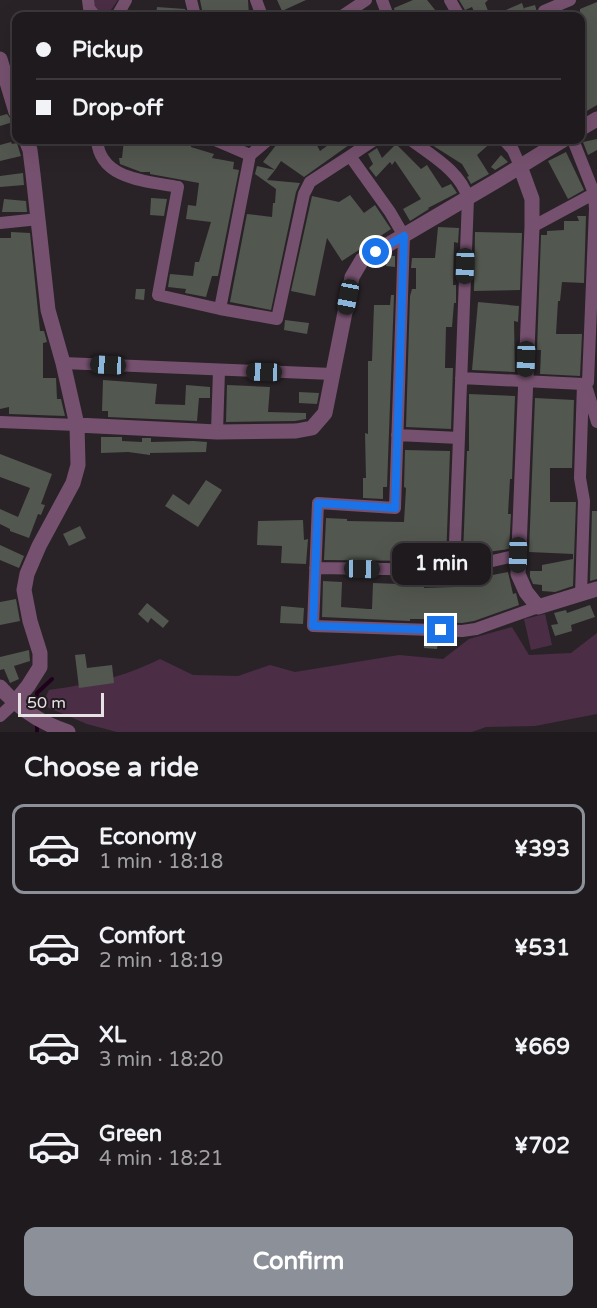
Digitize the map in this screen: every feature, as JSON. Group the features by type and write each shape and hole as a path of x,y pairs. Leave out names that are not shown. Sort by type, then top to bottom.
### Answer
{"street":[{"path":"348,12 366,0"},
{"path":"543,9 570,0"},
{"path":"0,59 12,99"},
{"path":"0,716 28,686 40,667 40,653 30,621 24,590 27,574 39,546 73,483 78,465 77,425 48,310 39,219 28,144"},
{"path":"97,144 106,164 127,178 178,187 158,295 278,319 304,194 310,182 368,144"},
{"path":"224,144 250,155"},
{"path":"220,309 250,155 263,144"},
{"path":"416,144 451,171 464,185 468,198 454,570"},
{"path":"508,144 513,150 532,199 518,574 526,592 538,607"},
{"path":"0,422 216,432 296,431 312,428 325,413 352,277 362,260 556,144"},
{"path":"575,144 596,192 593,319 580,478 584,501 581,595"},
{"path":"350,156 390,212 404,236 395,508 318,503 313,626 462,631 477,629 597,589"},
{"path":"532,227 596,192"},
{"path":"0,223 39,219"},
{"path":"63,363 332,374"},
{"path":"216,432 219,370"},
{"path":"461,378 588,382"},
{"path":"588,382 597,422"},
{"path":"397,435 459,438"},
{"path":"315,568 454,570 518,555"},
{"path":"0,687 14,703 34,718 68,732"}],"shaded area":[{"path":"92,0 118,0 109,12 100,12"},
{"path":"545,614 552,645 531,650 524,619"},
{"path":"512,627 529,655 571,653 597,633 597,714 535,726 486,727 472,732 117,732 87,724 42,705 49,690 106,679 160,659 193,675 238,676 270,665 295,672 399,655 443,659 469,639"}],"building":[{"path":"200,0 248,0 249,12 202,10"},
{"path":"277,0 306,0 282,11"},
{"path":"413,0 427,0 437,12 395,12 394,8"},
{"path":"459,0 488,0 485,3 488,12 474,12 472,7 465,10"},
{"path":"597,2 597,105 585,112 585,12 580,12 580,9"},
{"path":"522,3 525,12 501,12"},
{"path":"535,5 537,12 525,12 524,8"},
{"path":"157,7 185,9 186,12 156,12"},
{"path":"7,114 12,122 0,126 0,116"},
{"path":"597,139 597,150 588,155 585,142"},
{"path":"11,142 17,144 21,156 0,161 0,145"},
{"path":"124,144 191,144 191,147 214,154 212,158 234,162 233,169 239,170 218,276 212,276 206,297 185,293 186,289 168,287 170,274 193,276 195,262 199,262 211,222 186,219 188,205 196,206 199,183 141,172 120,164 119,158 122,158"},
{"path":"277,144 316,144 320,151 330,144 350,144 304,177 281,161 275,170 263,162"},
{"path":"396,144 421,169 427,165 442,188 451,184 457,193 428,208 410,221 403,209 421,199 395,161 392,165 390,162 376,177 369,168 373,164 368,154 377,148 382,158"},
{"path":"430,144 454,146 456,144 489,144 477,155 489,174 471,184 462,164"},
{"path":"566,152 584,190 568,199 548,161"},
{"path":"501,155 508,162 495,170 491,167"},
{"path":"257,166 275,170 267,180 300,183 296,192 271,310 230,302 247,214 272,217 273,203 275,203 276,189 255,174"},
{"path":"23,173 24,185 0,187 0,176"},
{"path":"350,195 364,213 375,205 391,229 342,261 327,238 315,296 291,291 312,196 339,202"},
{"path":"151,198 167,199 164,216 150,215"},
{"path":"4,199 26,201 27,212 2,212"},
{"path":"577,216 586,216 584,283 562,282 556,334 582,334 580,376 540,374 541,350 537,350 541,235 547,235 547,231 564,230 564,221 579,221"},
{"path":"438,227 459,228 458,243 454,242 453,285 456,285 456,303 454,303 452,327 446,327 445,368 453,368 451,429 406,427 410,296 412,289 416,289 416,268 411,268 412,258 435,258"},
{"path":"11,232 30,233 40,331 44,331 47,342 43,343 43,378 56,378 57,399 61,399 65,416 9,414 9,407 0,409 0,238 11,238"},
{"path":"475,232 522,233 520,290 474,291"},
{"path":"388,256 395,256 395,267 386,266"},
{"path":"136,289 145,289 144,300 135,299"},
{"path":"391,295 394,295 387,487 383,487 383,499 363,498 363,478 366,478 365,433 368,434 368,361 372,361 374,305 390,305"},
{"path":"478,302 519,306 518,322 514,321 515,372 472,370"},
{"path":"285,320 309,323 307,334 284,330"},
{"path":"103,380 157,384 155,404 185,405 186,385 210,387 210,398 199,398 197,421 108,417 108,411 102,411"},
{"path":"227,385 270,387 268,412 306,413 306,419 226,422"},
{"path":"299,392 319,393 317,404 299,403"},
{"path":"469,394 515,396 512,479 510,479 508,514 511,514 509,549 481,553 479,556 463,555 467,451 469,451"},
{"path":"535,398 574,400 572,468 550,468 550,502 576,502 573,586 555,592 542,591 542,585 533,584 530,577 530,571 542,571 542,565 573,559 573,554 529,552"},
{"path":"101,437 122,437 122,441 142,442 142,438 151,438 151,442 207,442 206,452 150,453 150,455 128,452 101,453"},
{"path":"405,450 450,451 446,560 324,560 326,518 347,519 347,521 404,522"},
{"path":"0,454 52,474 41,504 45,505 41,515 38,514 29,538 10,531 0,524 0,509 18,517 30,488 0,477"},
{"path":"206,480 222,490 198,527 165,506 173,494 189,505"},
{"path":"592,511 597,511 597,579 590,581"},
{"path":"303,520 304,540 308,539 306,564 281,563 282,546 257,545 258,521"},
{"path":"80,526 86,538 69,546 63,534"},
{"path":"0,545 24,556 19,568 0,560"},
{"path":"508,572 513,594 516,593 519,605 474,621 462,623 439,622 439,619 410,619 410,621 322,617 323,581 342,582 341,607 372,609 373,583 424,585 424,588 454,587 483,581 482,577"},
{"path":"16,599 20,621 0,625 0,602"},
{"path":"147,603 169,621 163,628 151,618 148,623 138,614"},
{"path":"590,605 595,617 571,625 572,631 555,636 551,625 558,624 554,613 566,610 567,613"},
{"path":"281,606 304,608 303,624 280,623"},
{"path":"425,639 438,640 437,649 424,648"},
{"path":"29,650 30,661 14,666 19,679 10,683 4,669 0,670 0,657"},
{"path":"85,654 87,668 112,665 114,683 79,688 75,655"}],"waterway":[{"path":"36,704 37,693 52,679"},
{"path":"37,725 37,732"}],"route":[{"path":"376,252 404,236 395,508 318,503 313,626 441,630"}]}
